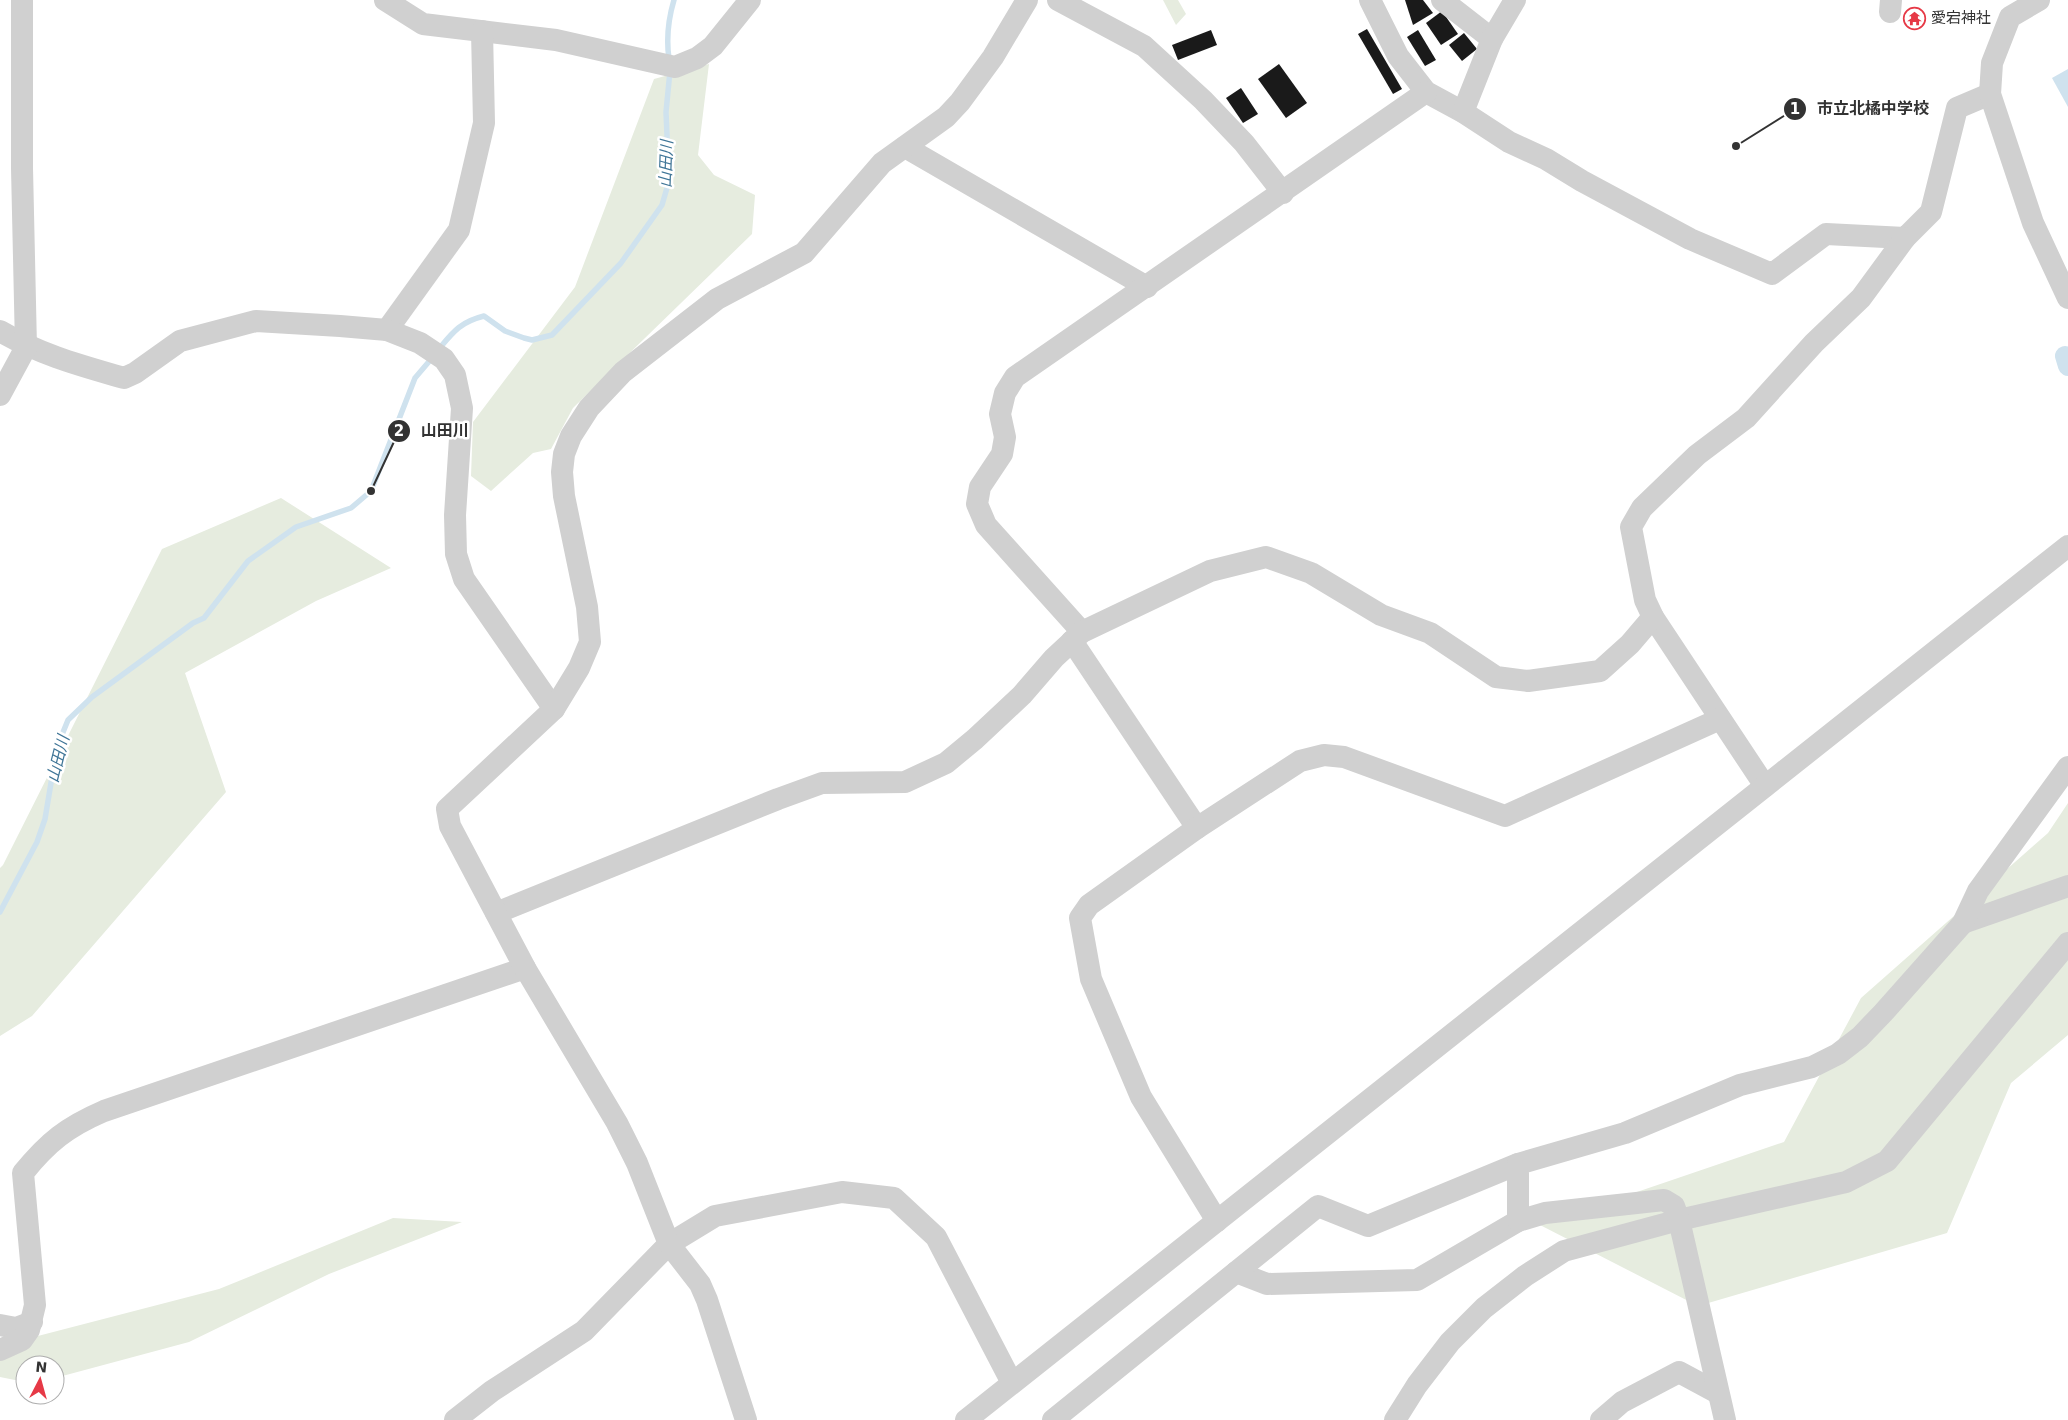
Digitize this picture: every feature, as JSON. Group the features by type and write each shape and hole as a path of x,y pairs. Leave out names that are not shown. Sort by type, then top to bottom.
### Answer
{"street":[{"path":"0,395 26,347 22,168 22,0"},
{"path":"385,0 423,24 556,40 675,67 697,58 713,46 750,0"},
{"path":"746,1420 707,1300 700,1284 669,1244 637,1164 616,1123 525,968 450,826 447,809 554,709 578,668 590,642 587,607 564,496 562,472 564,454 579,422 589,408 623,372 717,299 804,253 882,163 946,117 960,102 992,57 1027,0"},
{"path":"1058,0 1144,46 1244,143 1283,193"},
{"path":"1370,0 1398,56 1426,92 1463,112 1508,142 1546,159 1582,181 1690,239 1772,274 1826,234 1905,238"},
{"path":"1442,0 1492,39"},
{"path":"1463,112 1492,39 1515,0"},
{"path":"2039,0 2010,17 1992,63 1990,94 2033,223 2068,298"},
{"path":"387,330 459,230 484,123 482,31"},
{"path":"1197,828 1077,636 986,525 977,504 980,487 1002,454 1005,437 1000,414 1005,393 1015,377 1283,193 1426,92"},
{"path":"1765,786 1653,617 1645,600 1631,527 1642,508 1697,455 1746,418 1814,343 1861,298 1905,238 1931,212 1957,108 1990,94"},
{"path":"905,147 1147,287"},
{"path":"0,331 26,347 124,378 135,374 180,341 256,321 387,330 420,343 444,360 455,375 462,408 455,515 456,554 464,580 554,709"},
{"path":"966,1420 2068,546"},
{"path":"496,913 822,783 905,782 938,767 946,763 975,739 1022,695 1054,658 1077,636 1210,571 1266,558 1311,573 1380,615 1430,633 1496,677 1528,681 1600,672 1630,644 1653,617"},
{"path":"1217,1221 1141,1097 1091,979 1080,918 1090,905 1197,828 1300,761 1324,756 1344,758 1505,816 1720,719"},
{"path":"1059,1418 1318,1206 1368,1226 1518,1164 1625,1133 1740,1085 1812,1067 1838,1054 1860,1037 1963,923 1978,891 2068,767"},
{"path":"1963,923 2068,886"},
{"path":"1395,1420 1450,1342 1484,1308 1526,1276 1564,1251 1679,1220 1846,1182 1887,1160 2068,943"},
{"path":"0,1350 22,1340 32,1322 35,1305 23,1173 38,1154 57,1137 78,1122 104,1111 525,968"},
{"path":"1518,1164 1518,1221"},
{"path":"455,1420 492,1391 584,1331 669,1244 714,1216 842,1192 894,1198 936,1237 1012,1383"},
{"path":"1236,1272 1267,1284 1417,1280 1518,1221 1545,1213 1664,1200 1674,1206 1679,1220 1725,1420"},
{"path":"0,1325 16,1328 32,1322"},
{"path":"1601,1420 1622,1402 1679,1372 1718,1393"}],"shaded area":[{"path":"1163,0 1178,0 1186,14 1176,25"},
{"path":"709,64 698,155 714,175 755,195 752,234 573,408 551,449 533,453 491,491 471,476 473,422 575,287 654,79"},
{"path":"281,498 391,568 316,601 185,673 226,792 32,1016 0,1036 0,868 162,549"},
{"path":"2068,803 2068,1035 2011,1083 1947,1233 1698,1306 1540,1225 1784,1142 1861,998 2048,833"},
{"path":"393,1218 462,1222 329,1274 189,1342 65,1375 65,1355 15,1355 15,1380 0,1377 0,1343 7,1344 219,1289"}],"water":[{"path":"2068,69 2068,107 2052,78"}],"building":[{"path":"1405,0 1423,0 1433,13 1413,25"},
{"path":"1442,11 1458,34 1441,45 1426,23"},
{"path":"1367,29 1402,89 1393,94 1358,34"},
{"path":"1211,30 1217,45 1178,60 1172,45"},
{"path":"1418,30 1436,60 1425,66 1407,37"},
{"path":"1464,33 1477,49 1462,61 1449,45"},
{"path":"1279,64 1307,103 1286,118 1258,79"},
{"path":"1241,88 1258,114 1243,123 1226,98"}],"waterway":[{"name":"山田川","path":"669,59 668,29 674,0"},
{"name":"山田川","path":"438,350 463,325 484,316 505,331 524,338 532,340 552,335 621,263 662,205 669,181 666,112 670,71"},
{"path":"2065,356 2068,366"},
{"name":"山田川","path":"0,912 37,842 45,819 57,747 68,720 92,697 193,623 204,618 248,561 296,527 351,508 371,491 415,378 432,358"}],"place":[{"name":"愛宕神社","path":"1915,18"},
{"name":"市立北橘中学校","path":"1736,146"},
{"name":"山田川","path":"371,491"}]}
